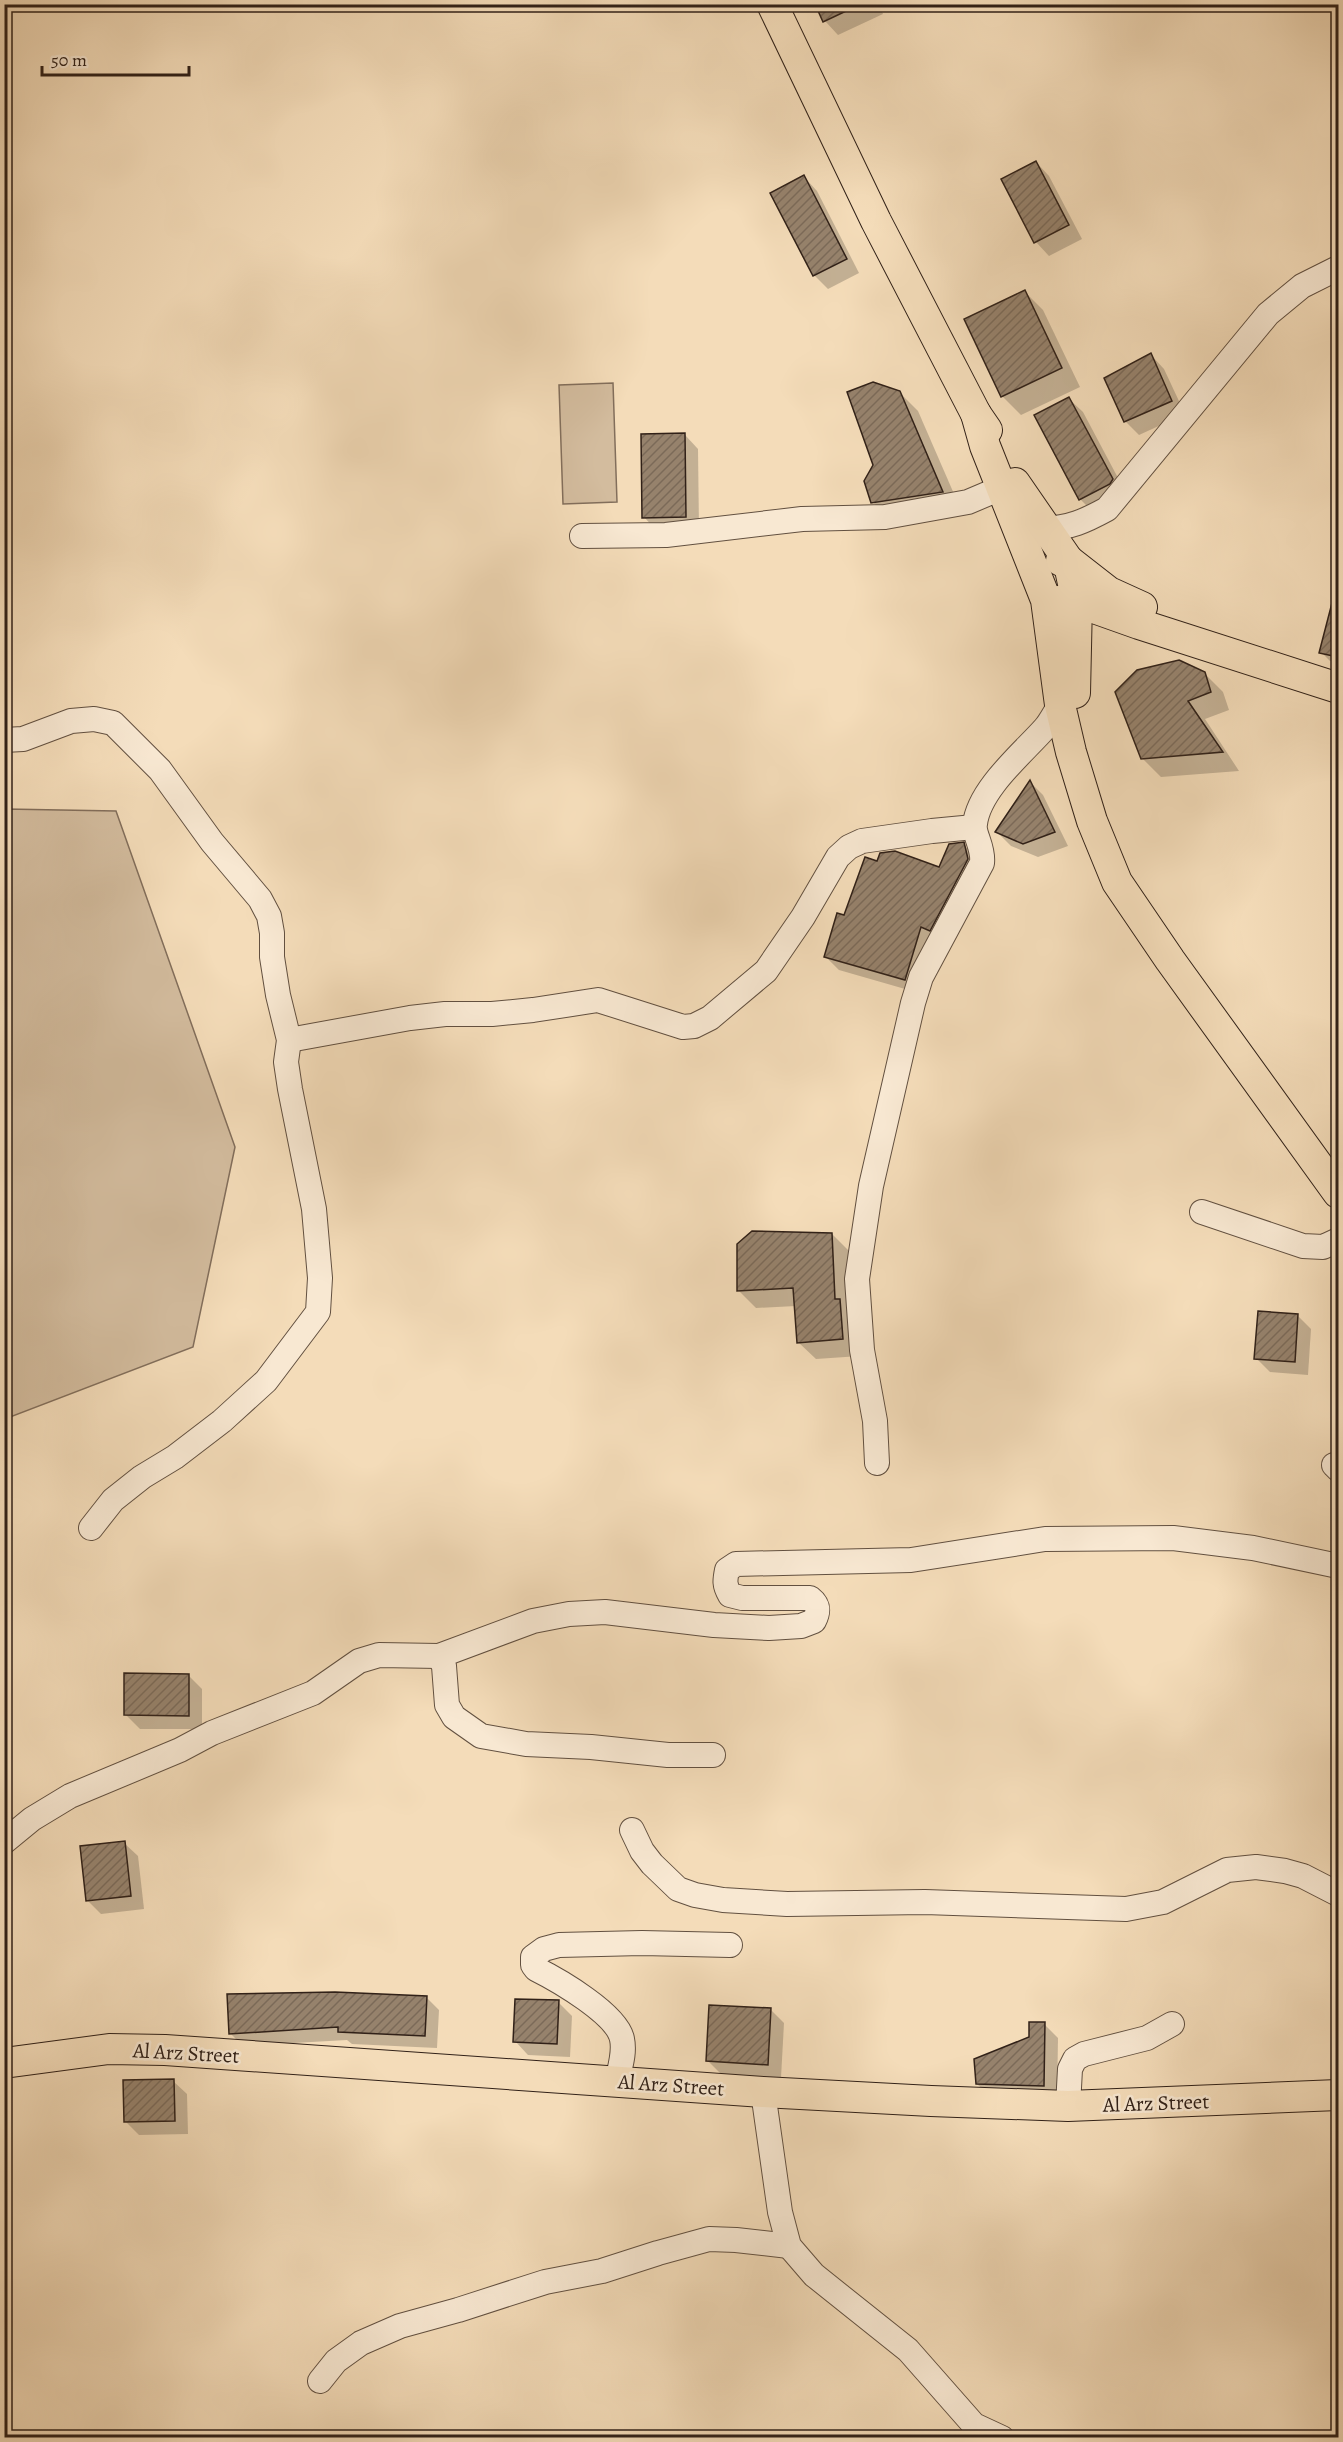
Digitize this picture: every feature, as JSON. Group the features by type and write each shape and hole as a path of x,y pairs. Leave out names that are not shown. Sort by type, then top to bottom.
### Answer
{"main road":[{"path":"772,4 876,221 976,414 994,440 1016,485 1068,560 1109,592 1154,613 1242,646 1280,667"},
{"path":"976,414 985,446 1033,562 1046,600 1060,705 1076,769 1098,838 1117,882 1134,910 1338,1193"},
{"path":"1033,562 1068,560"},
{"path":"1068,560 1077,602 1076,769"},
{"path":"1046,600 1077,602 1338,688"},
{"name":"Al Arz Street","path":"4,2063 109,2049 165,2050 763,2092 931,2102 1068,2106 1338,2095"}],"street":[{"path":"1044,528 1065,528 1086,521 1107,509 1268,314 1302,286 1338,268"},
{"path":"582,536 666,535 802,519 885,517 968,502 1001,488"},
{"path":"877,1463 875,1421 862,1350 858,1311 859,1258 878,1153 913,1003 921,977 982,864 982,847 974,828 976,816 1000,778 1046,726 1060,705"},
{"path":"4,741 23,739 71,721 94,719 113,723 147,756 185,803 212,842 260,899 269,916 278,994 289,1040 286,1062 314,1209 320,1278 318,1312 266,1381 222,1421 113,1500 91,1528"},
{"path":"289,1040 410,1018 445,1014 492,1014 598,1000 683,1027 694,1026 710,1018 766,971 803,917 838,856 849,847 862,841 932,831 974,828"},
{"path":"1203,1212 1303,1246 1323,1247 1338,1240"},
{"path":"4,1842 32,1819 70,1796 180,1750 212,1733 312,1693 359,1661 379,1655 439,1656 532,1621 569,1614 605,1612 769,1628 801,1626 814,1622 819,1613 816,1604 810,1598 742,1598 730,1594 725,1586 727,1570 736,1564 745,1562 911,1560 1045,1539 1173,1538 1253,1548 1338,1566"},
{"path":"439,1656 444,1666 447,1705 454,1717 481,1736 498,1741 526,1744 591,1747 668,1755 713,1755"},
{"path":"632,1830 642,1851 652,1864 678,1889 723,1900 787,1904 925,1902 1126,1909 1162,1902 1227,1870 1256,1867 1285,1870 1303,1876 1338,1894"},
{"path":"617,2081 623,2044 616,2027 578,1993 536,1969 533,1965 533,1957 544,1949 559,1945 642,1943 730,1945"},
{"path":"1068,2106 1070,2069 1075,2060 1084,2054 1147,2038 1172,2024"},
{"path":"763,2092 780,2212 789,2246 814,2275 908,2350 975,2431 1002,2438"},
{"path":"320,2381 336,2361 353,2349 400,2326 545,2282 602,2271 709,2239 789,2246"}],"shaded area":[{"path":"613,383 617,502 563,504 559,385"},
{"path":"5,809 116,811 235,1147 193,1347 5,1419"}],"building":[{"path":"815,4 861,4 823,22"},
{"path":"1036,161 1069,225 1034,243 1001,179"},
{"path":"804,175 847,259 813,276 770,193"},
{"path":"1025,290 1062,368 1001,397 964,319"},
{"path":"1151,353 1172,401 1124,422 1104,378"},
{"path":"873,382 900,391 943,492 871,503 864,481 873,465 847,392"},
{"path":"1069,397 1113,479 1110,484 1079,500 1034,415"},
{"path":"685,433 686,517 642,518 641,434"},
{"path":"1333,599 1338,599 1338,657 1319,653"},
{"path":"1179,660 1205,672 1211,692 1188,701 1223,752 1141,759 1115,692 1137,670"},
{"path":"1030,780 1055,832 1023,844 995,832"},
{"path":"964,842 968,859 930,931 921,927 905,980 824,957 837,913 844,915 865,857 877,861 880,853 895,851 939,867 949,844"},
{"path":"752,1231 832,1233 835,1299 840,1299 843,1339 797,1343 793,1288 737,1291 737,1244"},
{"path":"1258,1311 1298,1314 1295,1362 1254,1359"},
{"path":"124,1673 189,1674 189,1716 124,1715"},
{"path":"125,1841 131,1896 86,1901 80,1846"},
{"path":"335,1992 427,1996 425,2036 338,2032 338,2027 229,2034 227,1994"},
{"path":"515,1999 559,2000 557,2044 513,2042"},
{"path":"709,2005 771,2008 768,2065 706,2061"},
{"path":"1029,2022 1045,2022 1044,2086 976,2084 974,2059 1029,2037"},
{"path":"174,2079 175,2121 124,2122 123,2080"}]}
